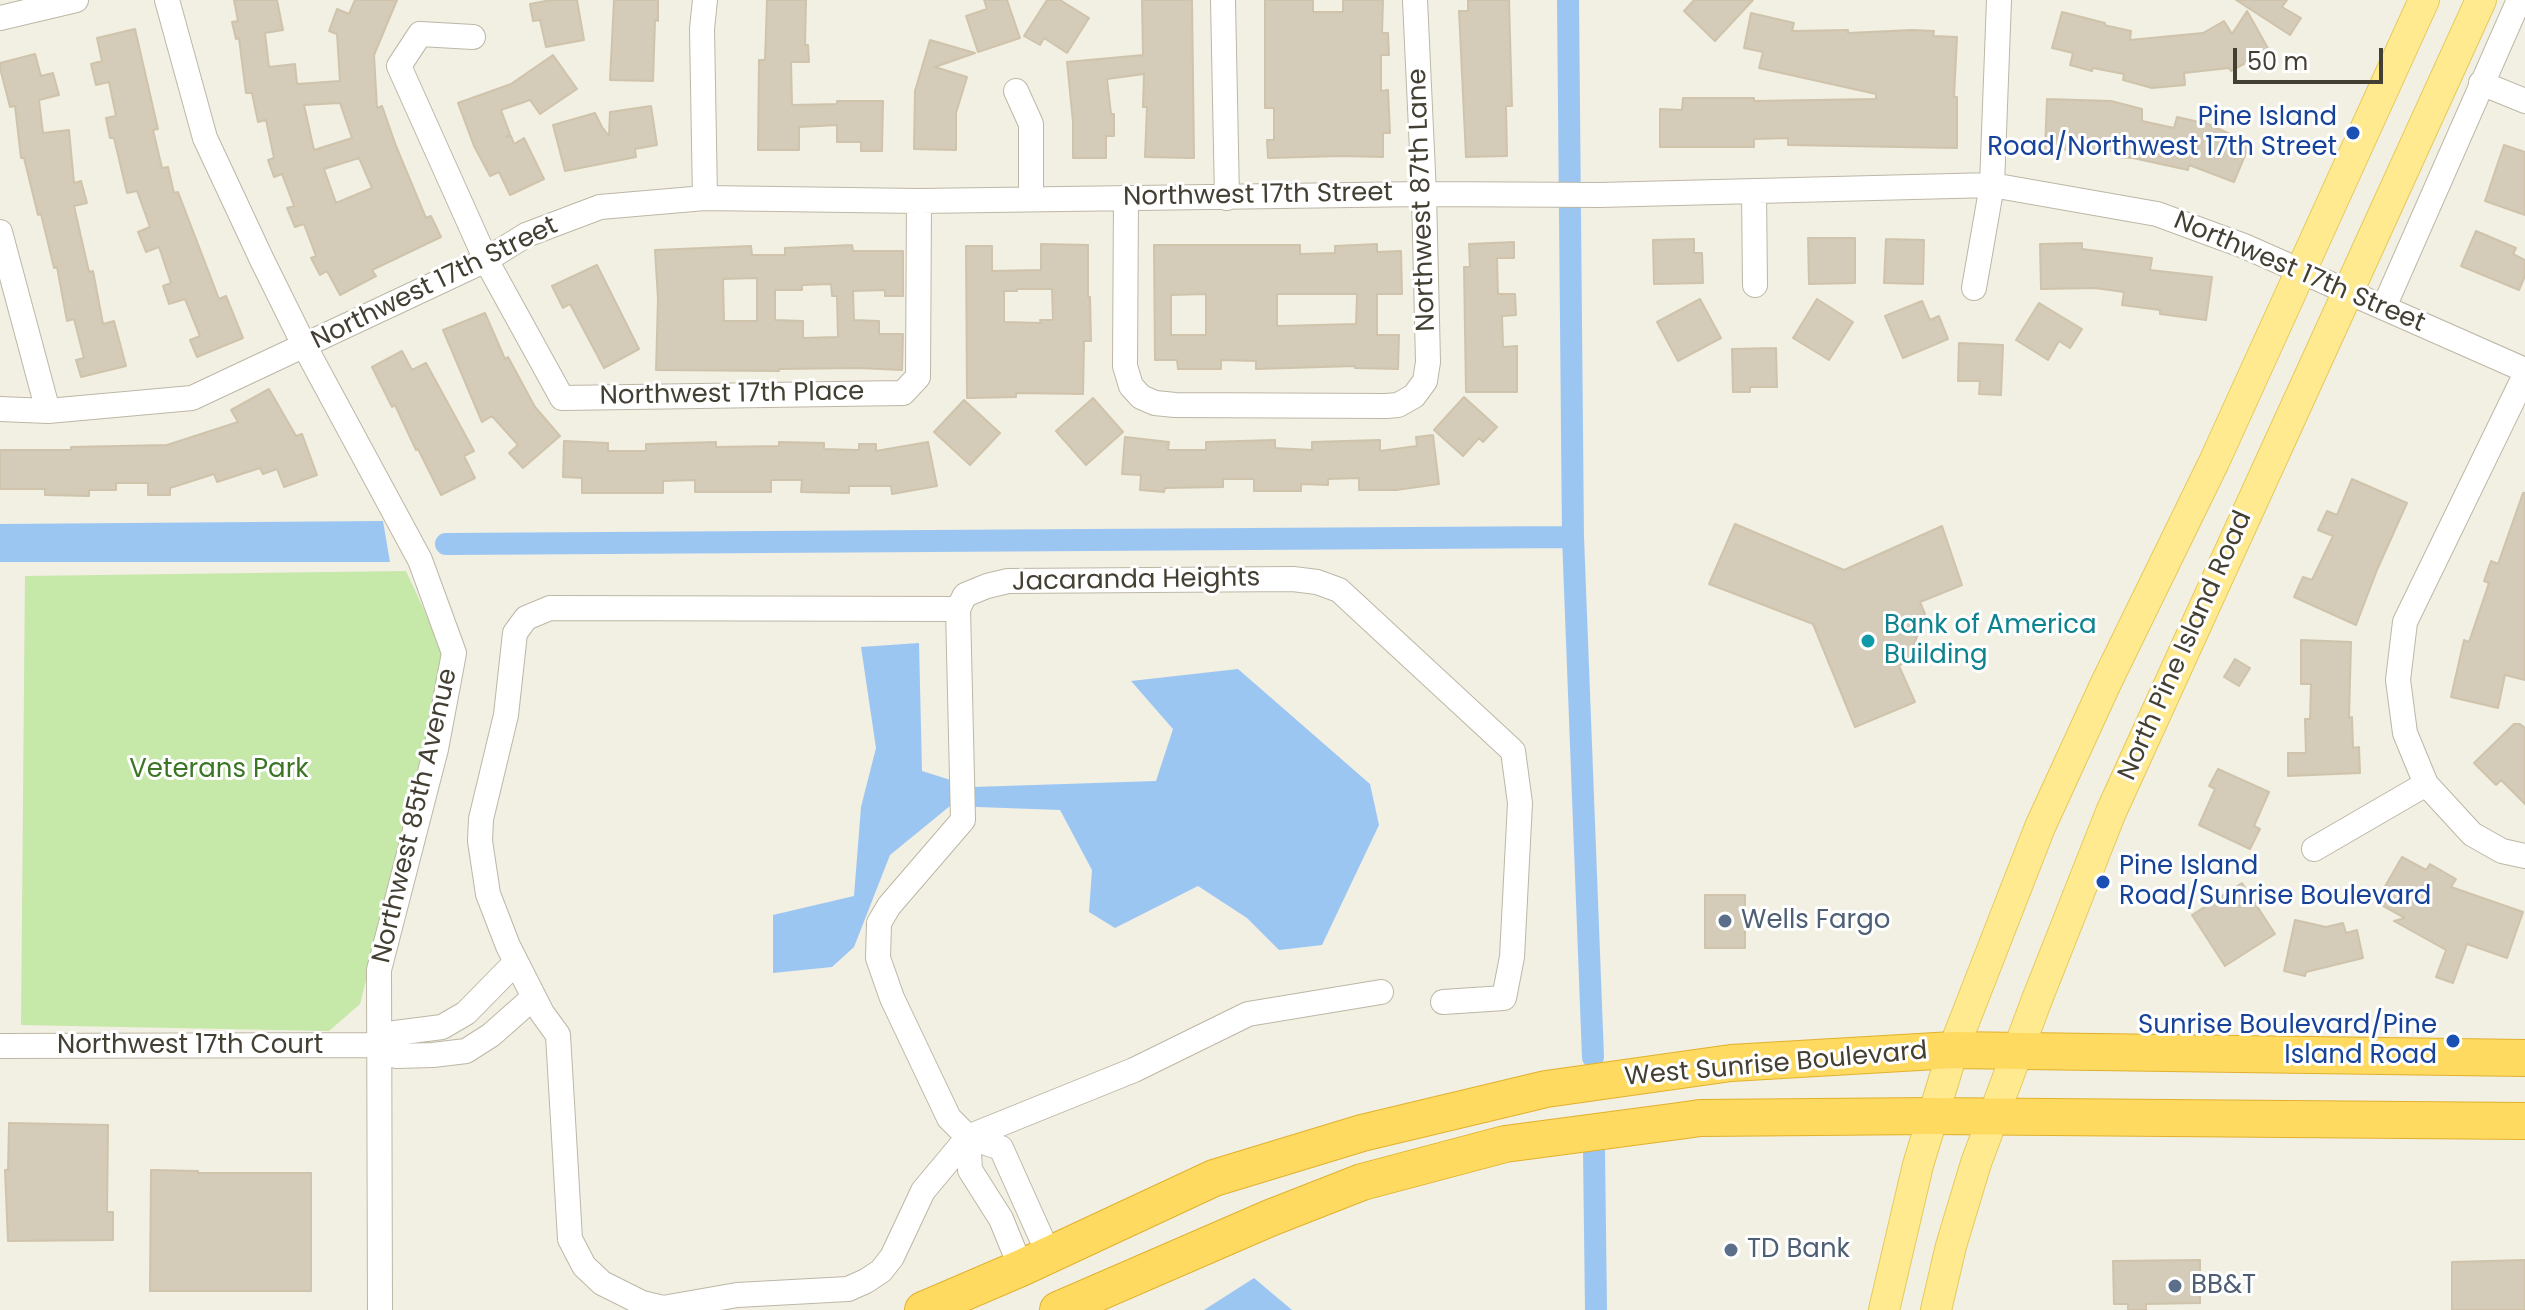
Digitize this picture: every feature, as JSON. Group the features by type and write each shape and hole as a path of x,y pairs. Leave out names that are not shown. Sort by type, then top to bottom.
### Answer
{"highway":[{"name":"West Sunrise Boulevard","path":"923,1310 1214,1178 1362,1133 1546,1089 1731,1063 1953,1050 2525,1058"},
{"name":"West Sunrise Boulevard","path":"1058,1310 1270,1218 1362,1182 1499,1145 1660,1123 1700,1118 1931,1116 2525,1121"}],"main road":[{"name":"North Pine Island Road","path":"1884,1310 1931,1116 1953,1050 2040,827 2214,462 2424,0"},
{"name":"North Pine Island Road","path":"1936,1310 1976,1163 2111,812 2481,0"}],"street":[{"path":"0,18 76,0"},
{"name":"Northwest 85th Avenue","path":"167,0 205,138 305,347 420,560 454,653 436,749 379,970 380,1310"},
{"path":"705,0 702,29 705,198"},
{"path":"1223,0 1227,198"},
{"name":"Northwest 87th Lane","path":"1126,197 1126,372 1131,386 1141,397 1164,404 1386,406 1398,405 1414,396 1425,381 1428,362 1415,0"},
{"path":"1974,288 1992,185 1999,0"},
{"path":"2384,307 2519,0"},
{"path":"473,37 420,34 399,66 486,260"},
{"path":"2481,83 2525,101"},
{"path":"1016,91 1031,124 1031,199"},
{"name":"Northwest 17th Street","path":"0,409 48,411 192,398 486,260 526,235 600,207 705,198 919,201 1424,194 1599,195 1992,185 2157,214 2244,246 2525,372"},
{"path":"1754,191 1755,285"},
{"name":"Northwest 17th Place","path":"486,260 562,398 903,393 918,377 919,201"},
{"path":"0,232 48,411"},
{"path":"2525,372 2405,622 2398,680 2405,733 2426,784 2472,834 2502,851 2525,856"},
{"name":"Jacaranda Heights","path":"958,609 965,595 1008,581 1293,579 1317,582 1339,590 1513,751 1520,803 1512,957 1504,998 1443,1002"},
{"path":"1035,1261 1001,1148 968,1137 949,1118 892,998 878,958 879,923 889,906 963,820 958,609 550,608 526,618 515,633 506,715 481,819 480,841 488,894 516,962 558,1035 570,1239 584,1266 602,1283 642,1303 663,1309 737,1295 848,1289 881,1271 892,1257 923,1191 968,1137 1134,1070 1248,1014 1381,992"},
{"path":"2314,849 2426,784"},
{"path":"516,962 466,1013 442,1027 395,1033 379,1045 396,1056 466,1051 491,1035 534,997"},
{"name":"Northwest 17th Court","path":"0,1046 379,1045"},
{"path":"968,1137 970,1170 1001,1219 1035,1261"}],"green space":[{"name":"Veterans Park","path":"406,571 443,651 439,693 360,1004 329,1031 21,1025 25,576"}],"water":[{"path":"383,521 390,562 0,562 0,524"},
{"path":"919,643 922,771 973,787 1156,781 1173,729 1131,681 1238,669 1370,784 1379,825 1322,945 1279,950 1247,918 1198,886 1115,928 1089,912 1092,870 1060,810 950,806 890,855 854,947 832,967 773,973 773,915 854,896 861,807 876,748 861,647"},
{"path":"1254,1278 1292,1310 1204,1310"}],"building":[{"path":"234,0 277,0 283,30 265,33 269,67 295,64 297,84 340,81 337,34 329,31 337,9 349,14 355,0 397,0 374,55 377,108 382,106 426,218 431,216 441,237 372,270 376,276 340,295 327,271 320,275 311,258 316,256 304,224 295,227 287,208 294,206 282,174 274,177 268,160 274,158 266,120 258,122 252,93 246,93 239,38 236,39 232,22 238,21","holes":["340,103 352,138 314,150 304,105","359,158 372,188 336,203 324,169"]},
{"path":"577,0 584,40 546,47 540,20 533,21 530,4"},
{"path":"614,0 658,0 653,81 610,80"},
{"path":"767,0 806,0 805,45 808,45 809,62 791,62 792,105 883,101 882,151 861,151 861,142 837,142 837,125 799,127 799,150 758,150 759,60 765,60"},
{"path":"984,0 1007,0 1020,38 978,52 966,16 987,9"},
{"path":"1047,0 1060,0 1089,18 1067,53 1044,38 1040,45 1024,36"},
{"path":"1142,0 1192,0 1194,158 1145,157 1147,107 1143,107 1144,74 1107,79 1111,114 1114,114 1114,136 1106,136 1106,158 1073,158 1067,62 1143,55"},
{"path":"1265,0 1313,0 1313,12 1343,12 1343,0 1383,0 1382,33 1388,33 1389,55 1381,55 1381,91 1388,90 1390,133 1383,133 1383,157 1268,158 1267,140 1274,140 1274,108 1265,108"},
{"path":"1468,0 1509,0 1512,106 1506,106 1507,156 1466,157 1459,11 1468,11"},
{"path":"1694,0 1753,0 1715,41 1684,11"},
{"path":"2236,0 2287,0 2282,7 2301,18 2290,35"},
{"path":"2247,11 2269,50 2231,71 2229,68 2184,73 2185,85 2152,88 2123,80 2124,74 2070,65 2073,53 2052,48 2062,12 2131,31 2130,40 2203,33 2224,21 2232,34"},
{"path":"1751,13 1794,23 1792,31 1848,30 1848,33 1912,30 1934,31 1933,36 1957,37 1954,97 1957,97 1957,148 1788,145 1788,138 1754,139 1754,147 1660,147 1660,109 1682,110 1683,98 1754,98 1754,101 1876,99 1876,94 1759,68 1763,52 1744,48"},
{"path":"135,29 158,129 153,130 162,168 168,167 174,193 178,192 219,299 226,296 243,338 197,357 190,340 200,336 185,299 169,304 163,286 171,283 159,247 146,252 138,232 150,227 137,191 127,193 114,138 110,138 106,118 116,116 109,82 96,85 91,64 102,61 97,38"},
{"path":"930,40 975,53 935,67 967,77 956,113 956,150 914,149 915,91"},
{"path":"35,54 41,76 53,73 59,95 39,100 43,133 69,130 74,183 81,181 87,203 74,206 89,272 93,271 103,324 114,321 126,366 81,377 76,360 84,358 74,319 67,321 57,267 54,268 41,214 38,215 24,158 21,158 15,106 10,107 0,68 0,63"},
{"path":"553,55 577,89 540,114 530,100 501,110 510,134 506,137 511,136 514,144 524,138 544,179 510,195 499,172 490,176 474,146 458,103 511,84"},
{"path":"2047,99 2111,101 2142,109 2142,121 2174,128 2177,117 2208,124 2250,143 2234,182 2189,165 2188,170 2117,157 2117,151 2045,149"},
{"path":"651,106 657,145 635,149 636,157 565,171 553,125 595,113 609,136 610,112"},
{"path":"2504,145 2525,152 2525,215 2485,201"},
{"path":"2476,231 2516,248 2513,254 2525,260 2525,276 2519,290 2461,266"},
{"path":"1808,238 1855,238 1855,283 1809,284"},
{"path":"1694,239 1694,253 1702,253 1703,283 1654,284 1653,240"},
{"path":"1886,239 1924,240 1923,284 1884,283"},
{"path":"1514,242 1514,258 1497,258 1498,294 1515,294 1516,315 1502,316 1503,347 1517,346 1517,392 1466,392 1464,267 1470,267 1469,244"},
{"path":"2082,243 2082,249 2152,258 2150,270 2212,277 2206,320 2122,305 2124,292 2095,288 2041,289 2040,244"},
{"path":"1041,244 1088,245 1091,341 1084,341 1083,394 1016,393 1016,397 967,398 966,246 992,246 992,271 1041,270","holes":["1052,289 1053,320 1040,320 1041,323 1004,322 1004,291"]},
{"path":"1377,244 1377,252 1401,251 1402,294 1377,294 1377,335 1399,335 1398,369 1355,366 1256,369 1256,361 1221,360 1221,369 1178,369 1177,360 1155,360 1154,245 1300,245 1300,254 1335,253 1335,246","holes":["1206,294 1206,335 1171,335 1171,295","1277,294 1357,294 1356,324 1277,326"]},
{"path":"852,245 853,251 903,251 903,296 885,296 885,290 853,291 854,320 879,321 879,334 903,334 902,370 656,370 658,299 655,250 751,246 752,255 785,255 785,248","holes":["757,278 757,321 724,321 723,279","831,284 832,296 837,296 838,337 803,338 803,321 775,320 775,290 802,290 802,285"]},
{"path":"597,265 639,349 604,368 570,304 563,308 552,286"},
{"path":"1700,299 1721,338 1678,361 1657,322"},
{"path":"1817,299 1853,322 1829,360 1793,338"},
{"path":"1922,301 1930,320 1939,316 1948,339 1903,358 1885,316"},
{"path":"2039,303 2082,329 2070,348 2059,341 2048,360 2016,340"},
{"path":"485,313 505,359 508,357 535,407 560,436 523,468 509,453 518,445 492,416 482,422 443,330"},
{"path":"1959,343 2003,345 2001,395 1979,394 1980,381 1958,381"},
{"path":"1776,348 1777,387 1750,387 1750,392 1733,392 1732,349"},
{"path":"402,351 412,370 426,363 474,451 464,456 475,478 441,495 372,367"},
{"path":"269,389 296,436 302,434 317,475 284,487 277,469 263,474 260,468 217,482 214,474 170,488 170,495 148,495 148,483 116,483 116,490 89,490 89,496 45,495 45,489 0,489 0,450 167,445 238,422 231,410"},
{"path":"1464,397 1497,427 1483,442 1479,438 1463,456 1434,430"},
{"path":"1093,398 1123,432 1086,465 1056,431"},
{"path":"964,400 1000,433 970,465 934,432"},
{"path":"1433,435 1439,484 1396,490 1359,490 1359,478 1328,479 1328,485 1301,484 1301,491 1254,491 1254,479 1223,479 1223,487 1165,488 1164,492 1140,490 1141,475 1122,474 1125,437 1169,442 1168,450 1206,450 1206,442 1275,440 1275,448 1312,450 1312,442 1380,440 1380,451 1417,446 1416,437"},
{"path":"564,441 608,443 608,451 646,451 646,444 716,442 716,447 779,446 779,442 824,443 824,449 859,450 859,444 876,444 876,451 928,442 937,486 892,494 891,486 849,486 849,493 801,492 802,480 771,480 771,492 695,492 695,480 663,481 663,493 582,493 582,478 563,477"},
{"path":"2352,479 2407,503 2356,625 2294,597 2303,577 2312,580 2333,536 2318,530 2327,511 2337,515"},
{"path":"2523,493 2525,680 2505,675 2498,708 2451,697 2464,640 2469,642 2489,583 2484,581 2491,561 2498,564"},
{"name":"Bank of America Building","path":"1735,524 1844,570 1942,526 1962,585 1920,602 1925,614 1909,659 1899,666 1915,702 1855,727 1813,624 1709,584"},
{"path":"2301,640 2351,642 2349,718 2352,717 2353,748 2359,747 2360,773 2288,776 2288,753 2306,753 2305,719 2310,719 2311,684 2301,684"},
{"path":"2235,659 2250,668 2239,686 2224,677"},
{"path":"2514,724 2525,728 2525,804 2501,780 2496,785 2474,763"},
{"path":"2218,769 2269,792 2254,826 2260,829 2250,849 2199,825 2215,789 2209,786"},
{"path":"2402,857 2426,870 2430,864 2456,879 2451,887 2523,912 2507,958 2467,944 2453,983 2436,977 2446,950 2394,921 2405,918 2376,902"},
{"path":"2242,883 2275,934 2225,966 2192,915"},
{"name":"Wells Fargo","path":"1705,895 1745,895 1745,948 1705,948"},
{"path":"2295,920 2326,927 2343,923 2346,933 2357,930 2363,958 2306,972 2305,976 2284,971"},
{"path":"9,1123 108,1125 107,1212 113,1212 113,1240 8,1241 5,1170 8,1170"},
{"path":"151,1170 311,1173 311,1291 150,1291"},
{"path":"2200,1260 2200,1303 2146,1304 2146,1310 2128,1310 2128,1304 2114,1304 2113,1261"},
{"path":"2525,1260 2525,1310 2452,1310 2452,1262"}],"waterway":[{"path":"1568,0 1573,537 1593,1057"},
{"path":"446,544 1573,537"},
{"path":"1594,1151 1596,1310"}],"place":[{"name":"Pine Island Road/Northwest 17th Street","path":"2353,133"},
{"name":"Bank of America Building","path":"1868,641"},
{"name":"Pine Island Road/Sunrise Boulevard","path":"2103,882"},
{"name":"Wells Fargo","path":"1725,921"},
{"name":"Sunrise Boulevard/Pine Island Road","path":"2453,1041"},
{"name":"TD Bank","path":"1731,1250"},
{"name":"BB&T","path":"2175,1286"}]}
